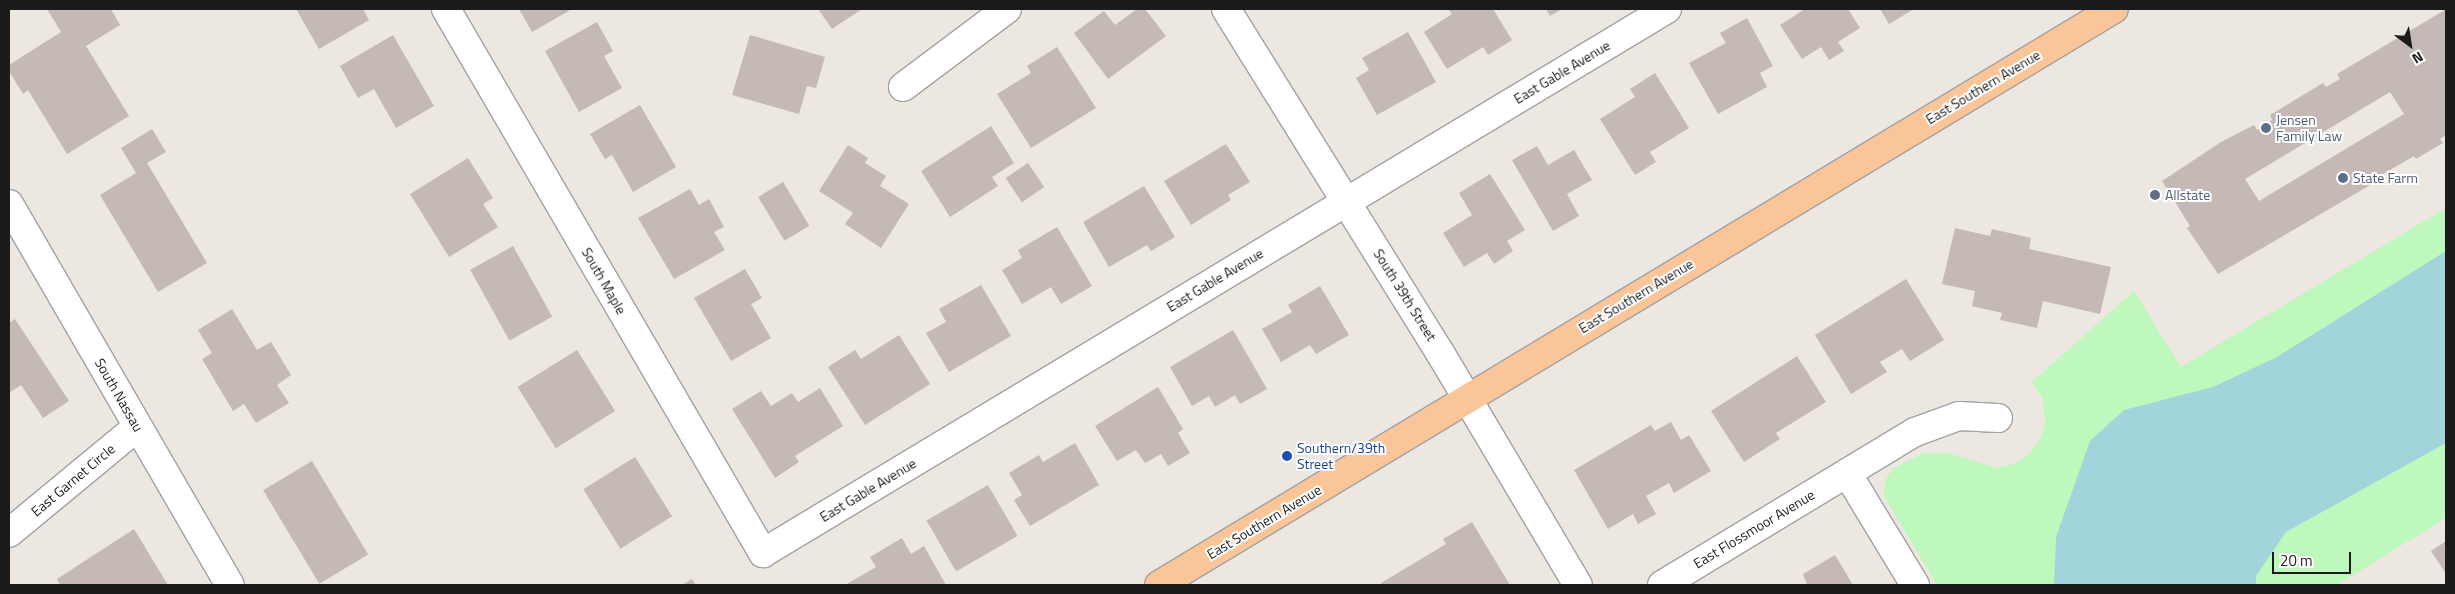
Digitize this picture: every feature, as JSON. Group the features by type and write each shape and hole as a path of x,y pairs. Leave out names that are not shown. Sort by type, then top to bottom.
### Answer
{"main road":[{"name":"East Southern Avenue","path":"1159,585 2114,9"}],"street":[{"name":"South Maple","path":"446,9 763,553"},
{"path":"903,87 1007,9"},
{"name":"South 39th Street","path":"1226,9 1468,398 1578,585"},
{"name":"East Gable Avenue","path":"763,553 1667,9"},
{"name":"South Nassau","path":"9,204 230,585"},
{"name":"East Flossmoor Avenue","path":"1662,585 1847,473 1936,423 1959,416 1998,418"},
{"name":"East Garnet Circle","path":"9,533 137,427"},
{"path":"1847,473 1915,585"}],"green space":[{"path":"2446,208 2446,518 2337,585 1937,585 1884,496 1885,481 1892,469 1924,453 1948,453 1996,468 2013,464 2028,455 2040,439 2045,424 2043,400 2032,382 2134,291 2181,367"}],"water":[{"path":"2446,251 2446,443 2286,532 2256,576 2256,585 2054,585 2056,537 2090,441 2124,410 2213,387 2277,357"}],"building":[{"path":"47,9 111,9 120,25 86,46 129,116 67,154 28,90 23,94 9,71 9,65 61,32"},
{"path":"296,9 363,9 369,20 319,49"},
{"path":"519,9 572,9 532,32"},
{"path":"818,9 862,9 832,29"},
{"path":"1137,9 1145,9 1166,36 1108,79 1074,33 1104,11 1115,25"},
{"path":"1448,9 1493,9 1512,40 1488,55 1483,47 1447,69 1424,32 1452,14"},
{"path":"1546,9 1562,9 1550,16"},
{"path":"1805,9 1848,9 1860,28 1838,42 1844,51 1829,60 1821,47 1802,59 1780,25"},
{"path":"1880,9 1914,9 1889,24"},
{"path":"2445,10 2446,135 2440,139 2443,143 2416,159 2414,156 2383,174 2384,177 2218,274 2187,228 2190,226 2162,181 2221,142 2254,125 2257,130 2272,120 2270,115 2323,83 2326,87 2340,79 2337,74","holes":["2390,92 2404,114 2259,201 2245,179"]},
{"path":"1747,18 1773,66 1760,73 1767,87 1718,114 1689,63 1726,43 1720,33"},
{"path":"597,22 613,51 604,56 622,88 579,112 545,51"},
{"path":"1408,32 1436,82 1377,115 1356,78 1369,70 1362,58"},
{"path":"393,35 434,106 396,128 374,89 358,98 340,66"},
{"path":"750,35 825,57 816,88 807,86 799,114 732,95"},
{"path":"1057,47 1096,108 1031,148 997,94 1031,73 1027,66"},
{"path":"1655,73 1689,128 1650,152 1656,162 1635,175 1600,119 1635,97 1630,89"},
{"path":"640,105 676,167 633,192 612,155 605,159 590,134"},
{"path":"991,126 1014,163 992,177 998,186 950,217 921,171"},
{"path":"152,129 166,152 147,163 207,263 158,292 100,195 136,173 121,148"},
{"path":"1226,144 1250,182 1228,195 1231,200 1191,225 1164,181"},
{"path":"848,145 868,158 865,163 886,176 880,186 909,204 881,248 845,224 853,213 819,191"},
{"path":"1537,146 1548,165 1574,150 1592,180 1567,194 1579,216 1553,231 1512,160"},
{"path":"468,158 493,198 483,204 498,227 449,257 410,194"},
{"path":"1028,163 1044,187 1022,202 1006,178"},
{"path":"1490,174 1525,230 1507,241 1513,251 1494,264 1487,253 1464,267 1443,233 1472,215 1459,193"},
{"path":"783,182 809,226 784,241 758,197"},
{"path":"1144,186 1175,237 1151,251 1147,245 1109,267 1083,222"},
{"path":"690,189 699,205 709,199 724,227 714,232 725,250 674,279 638,218"},
{"path":"1057,227 1092,286 1061,304 1051,287 1022,304 1002,270 1022,258 1018,250"},
{"path":"1955,228 1990,236 1992,229 2031,238 2029,249 2111,267 2100,314 2043,301 2037,328 2000,320 2002,313 1972,306 1975,291 1942,284"},
{"path":"513,246 552,317 509,341 470,270"},
{"path":"745,269 762,298 751,304 771,338 731,361 694,298"},
{"path":"1906,279 1944,340 1910,361 1902,349 1880,362 1887,372 1851,394 1815,335"},
{"path":"981,285 1011,336 949,372 926,333 946,322 939,309"},
{"path":"1320,286 1349,335 1316,354 1310,345 1281,362 1262,329 1292,312 1288,305"},
{"path":"232,309 257,350 271,342 291,375 277,385 289,403 256,423 244,404 233,411 202,359 212,353 198,330"},
{"path":"15,319 69,401 43,418 21,385 9,393 9,323"},
{"path":"1233,330 1267,389 1240,404 1235,395 1215,407 1209,396 1192,406 1170,367"},
{"path":"899,335 930,384 865,425 828,367 855,350 861,359"},
{"path":"577,350 615,411 556,448 518,387"},
{"path":"1797,356 1826,402 1776,433 1780,439 1744,462 1711,411"},
{"path":"1158,387 1183,429 1178,433 1190,453 1168,466 1161,454 1145,463 1136,450 1117,461 1095,426"},
{"path":"820,388 843,426 795,456 799,462 775,478 732,409 761,391 771,406 792,393 798,402"},
{"path":"1671,422 1681,440 1689,435 1711,471 1674,493 1669,483 1646,496 1656,514 1638,524 1633,514 1608,529 1574,470 1651,425 1655,431"},
{"path":"1075,443 1099,485 1030,526 1014,500 1022,495 1009,473 1039,455 1043,462"},
{"path":"635,457 672,516 620,549 583,489"},
{"path":"312,461 368,554 319,584 263,490"},
{"path":"988,485 1018,536 956,572 927,520"},
{"path":"1472,522 1510,585 1383,585 1381,583 1446,544 1443,539"},
{"path":"134,529 168,585 60,585 57,579"},
{"path":"902,538 911,554 924,546 946,585 845,585 876,567 870,557"},
{"path":"2446,541 2446,574 2431,551"},
{"path":"1835,555 1853,585 1807,585 1803,574"},
{"path":"692,579 696,585 682,585"}],"place":[{"name":"Jensen Family Law","path":"2266,128"},
{"name":"State Farm","path":"2343,178"},
{"name":"Allstate","path":"2155,195"},
{"name":"Southern/39th Street","path":"1287,456"}]}
